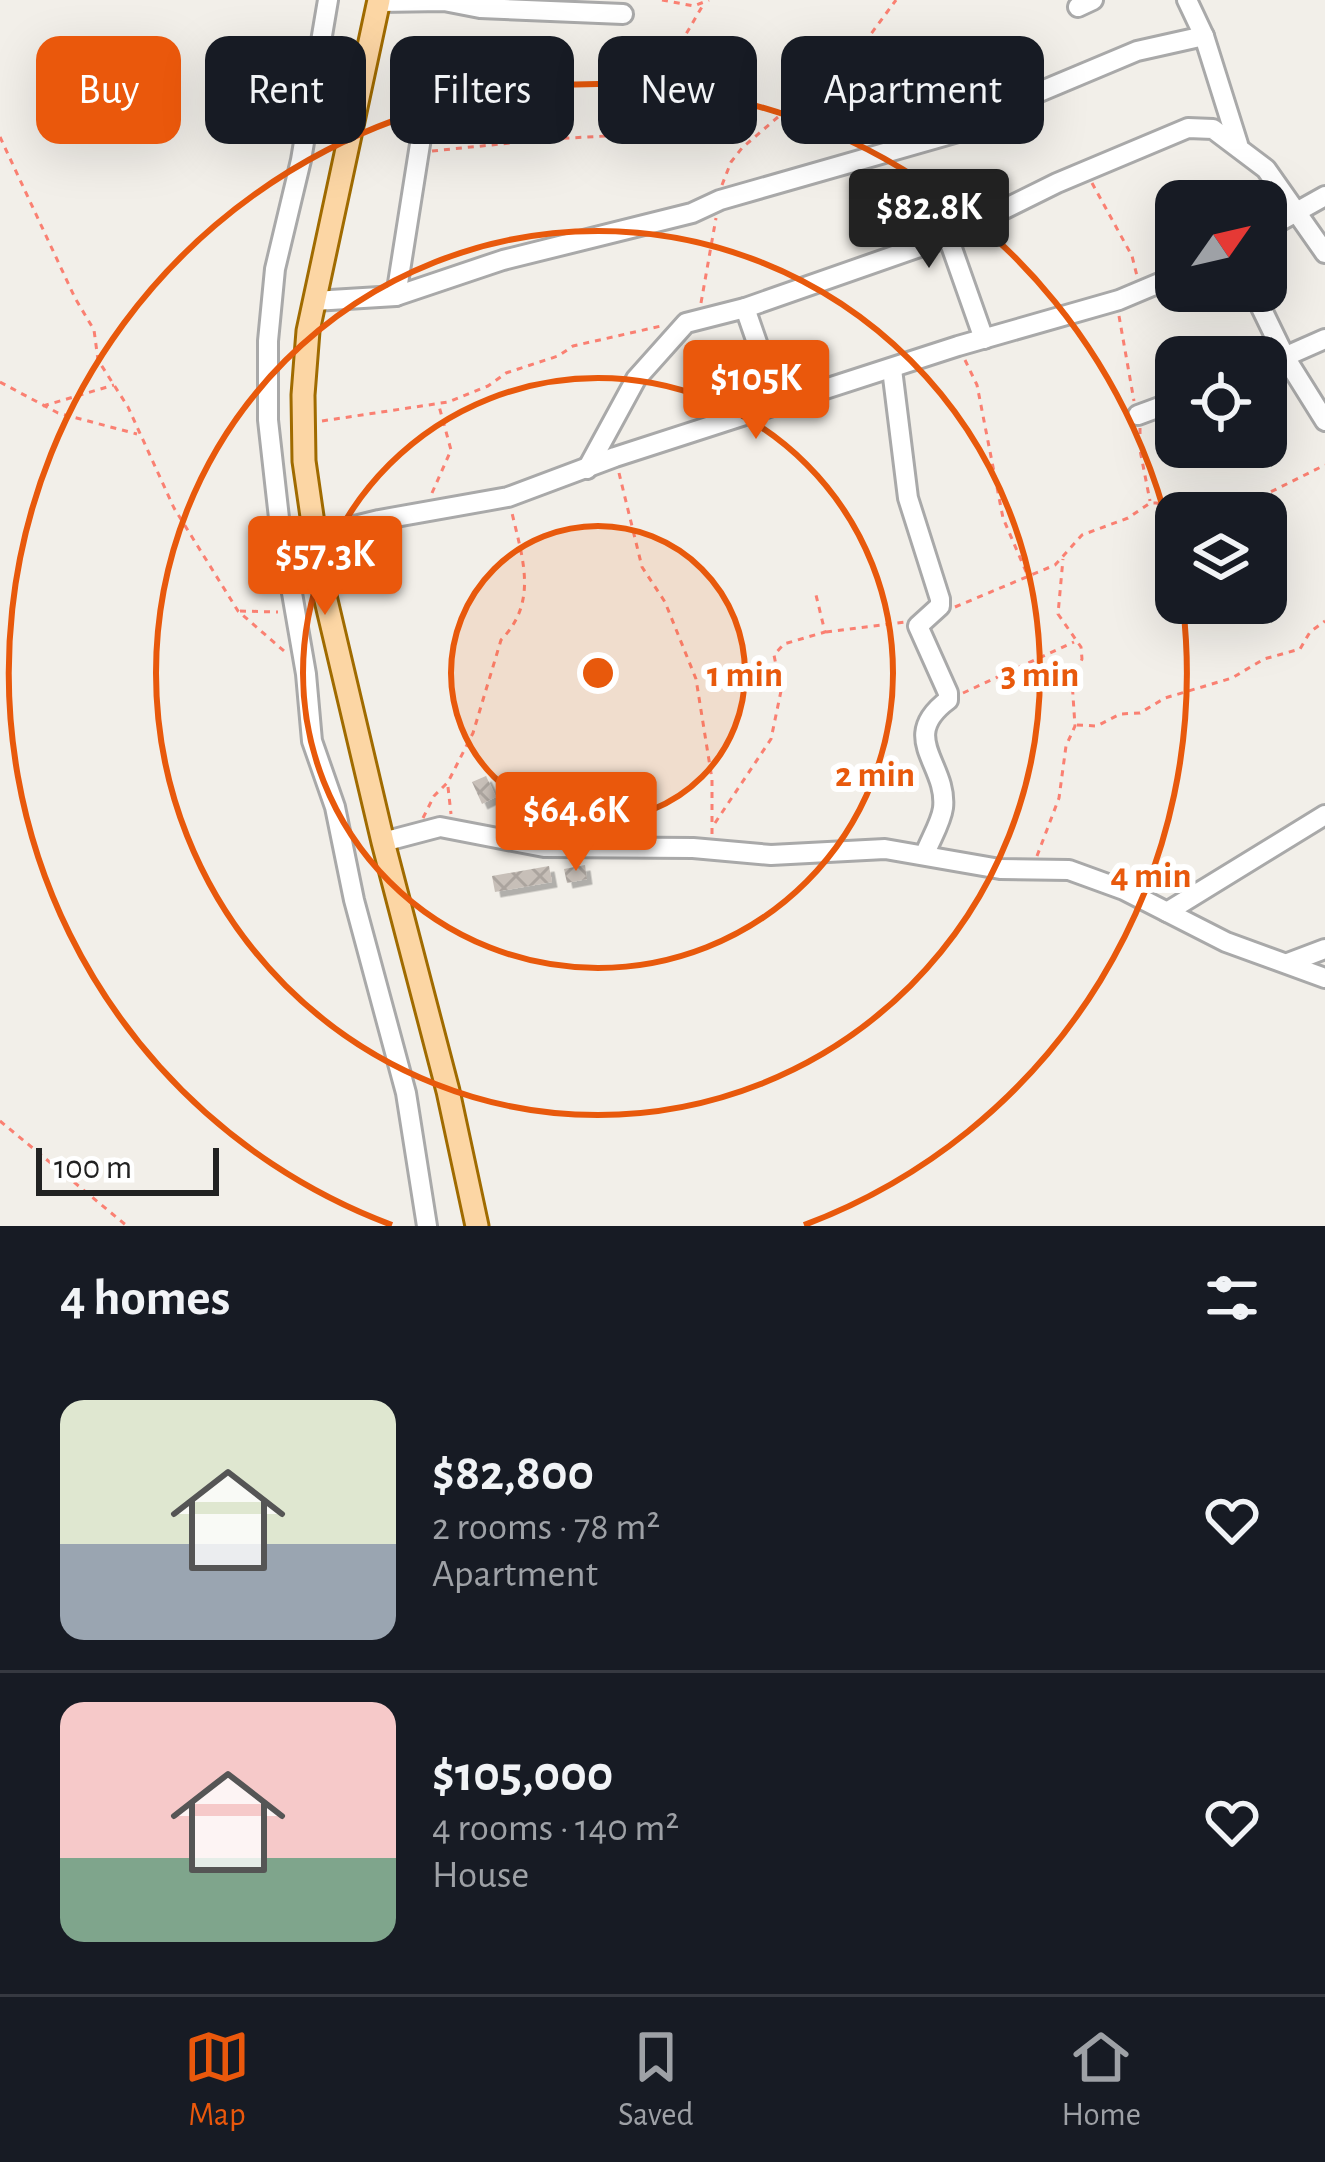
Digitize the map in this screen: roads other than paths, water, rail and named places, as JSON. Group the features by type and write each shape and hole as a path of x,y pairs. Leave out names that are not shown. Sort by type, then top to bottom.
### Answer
{"main road":[{"path":"379,1 308,331 302,429 314,536 477,1226"}],"street":[{"path":"328,0 302,160 275,269 268,341 271,456 316,759 334,807 406,1093 427,1226"},
{"path":"379,1 444,0 480,8 623,14"},
{"path":"1187,0 1204,36 1239,148"},
{"path":"314,301 396,296 503,260 692,213 720,200 965,130 1006,106 1137,50 1204,36"},
{"path":"587,469 636,379 686,324 948,237 1082,172 1198,127 1228,136 1266,169 1325,253"},
{"path":"396,296 423,144"},
{"path":"1287,217 1325,196"},
{"path":"948,237 984,339"},
{"path":"314,536 508,497 615,457 1155,284"},
{"path":"745,308 779,406"},
{"path":"1287,357 1325,339"},
{"path":"1287,359 1325,421"},
{"path":"892,369 908,498 940,606 920,621 920,633 948,700 930,714 926,727 929,760 943,807 925,854"},
{"path":"1138,415 1155,409"},
{"path":"1167,911 1325,814"},
{"path":"383,842 453,827 544,847 771,855 884,849 1000,869 1069,870 1226,942 1325,978"},
{"path":"1288,963 1325,949"}]}
